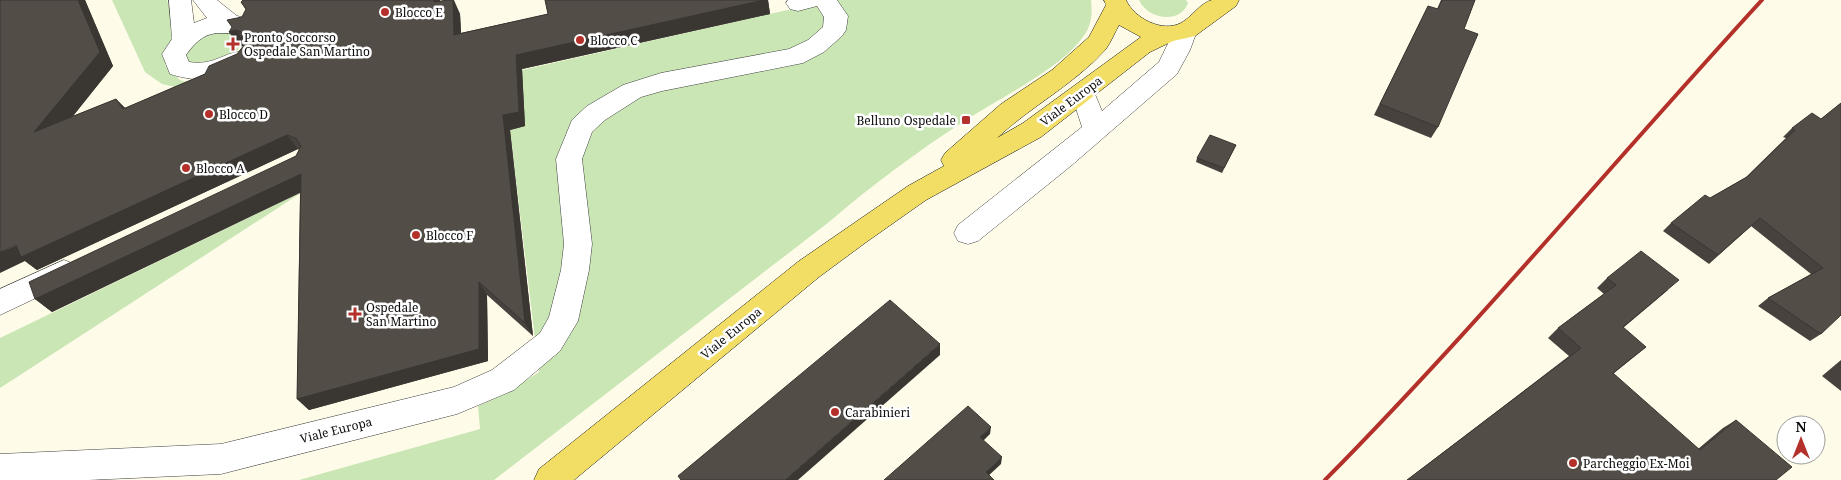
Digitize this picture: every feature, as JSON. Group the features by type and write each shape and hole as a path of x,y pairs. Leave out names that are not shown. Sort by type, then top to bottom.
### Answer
{"main road":[{"name":"Viale Europa","path":"562,476 809,269 917,193 1032,130 1084,93 1142,46 1228,0"},
{"name":"Viale Europa","path":"917,193 1010,110 1062,76 1092,48 1098,42 1116,3 1131,23 1156,32 1191,20"}],"lane":[{"path":"180,0 184,39"},
{"path":"204,0 214,12 236,23 205,26 184,39 174,54 179,68 197,74 221,70 246,55"},
{"name":"Viale Europa","path":"0,469 195,470 221,459 457,400 503,380 528,362 550,342 563,321 575,270 578,244 569,159 581,127 596,113 632,91 661,82 794,57 816,46 834,30 836,16 825,0"},
{"path":"968,233 1063,158 1095,128 1168,68 1191,20"},
{"path":"1084,93 1095,128"},
{"path":"0,303 90,260"}],"green space":[{"path":"112,0 167,0 173,20 174,34 173,43 166,57 165,65 180,80 189,83 180,88 162,84 145,72"},
{"path":"789,0 1091,0 1092,12 1089,27 1083,37 1057,63 966,120 896,169 494,480 299,480 480,429 478,406 505,394 539,372 510,130 522,70 792,9"},
{"path":"1139,0 1186,0 1188,3 1184,10 1178,14 1164,17 1149,12"},
{"path":"224,29 242,42 236,54 198,66 189,62 186,54 198,37"},
{"path":"304,191 0,388 0,338"}],"building":[{"path":"0,0 78,0 100,52 34,132 116,99 123,109 205,74 209,66 237,54 249,39 244,33 236,30 229,32 232,27 227,20 242,17 246,9 241,2 243,0 434,0 434,2 453,0 454,35 548,14 545,0 764,0 516,55 519,112 503,115 525,323 479,282 479,349 297,399 301,174 35,299 29,282 296,156 301,146 296,138 287,135 21,257 16,245 0,252"},
{"path":"1442,0 1475,0 1464,29 1478,34 1438,127 1380,104 1428,6 1438,9"},
{"path":"1841,103 1841,315 1821,334 1768,298 1823,268 1760,218 1718,255 1671,223 1705,195 1710,198 1747,177 1795,130 1792,128 1812,113 1821,119"},
{"path":"1210,135 1236,145 1224,168 1197,158"},
{"path":"1641,251 1679,280 1623,327 1646,347 1613,373 1700,450 1736,420 1776,454 1776,465 1790,465 1792,467 1776,480 1407,480 1581,348 1558,328 1616,285 1607,278"},
{"path":"890,300 940,344 785,480 681,480 678,476"},
{"path":"968,406 991,427 980,437 1002,457 986,472 994,480 884,480"}],"railway":[{"path":"1325,480 1492,302 1762,0"}],"place":[{"name":"Blocco E","path":"385,12"},
{"name":"Blocco C","path":"580,40"},
{"name":"Pronto Soccorso Ospedale San Martino","path":"233,44"},
{"name":"Blocco D","path":"209,114"},
{"name":"Belluno Ospedale","path":"966,120"},
{"name":"Blocco A","path":"186,168"},
{"name":"Blocco F","path":"416,235"},
{"name":"Ospedale San Martino","path":"355,314"},
{"name":"Carabinieri","path":"835,412"},
{"name":"Parcheggio Ex-Moi","path":"1573,463"}]}
